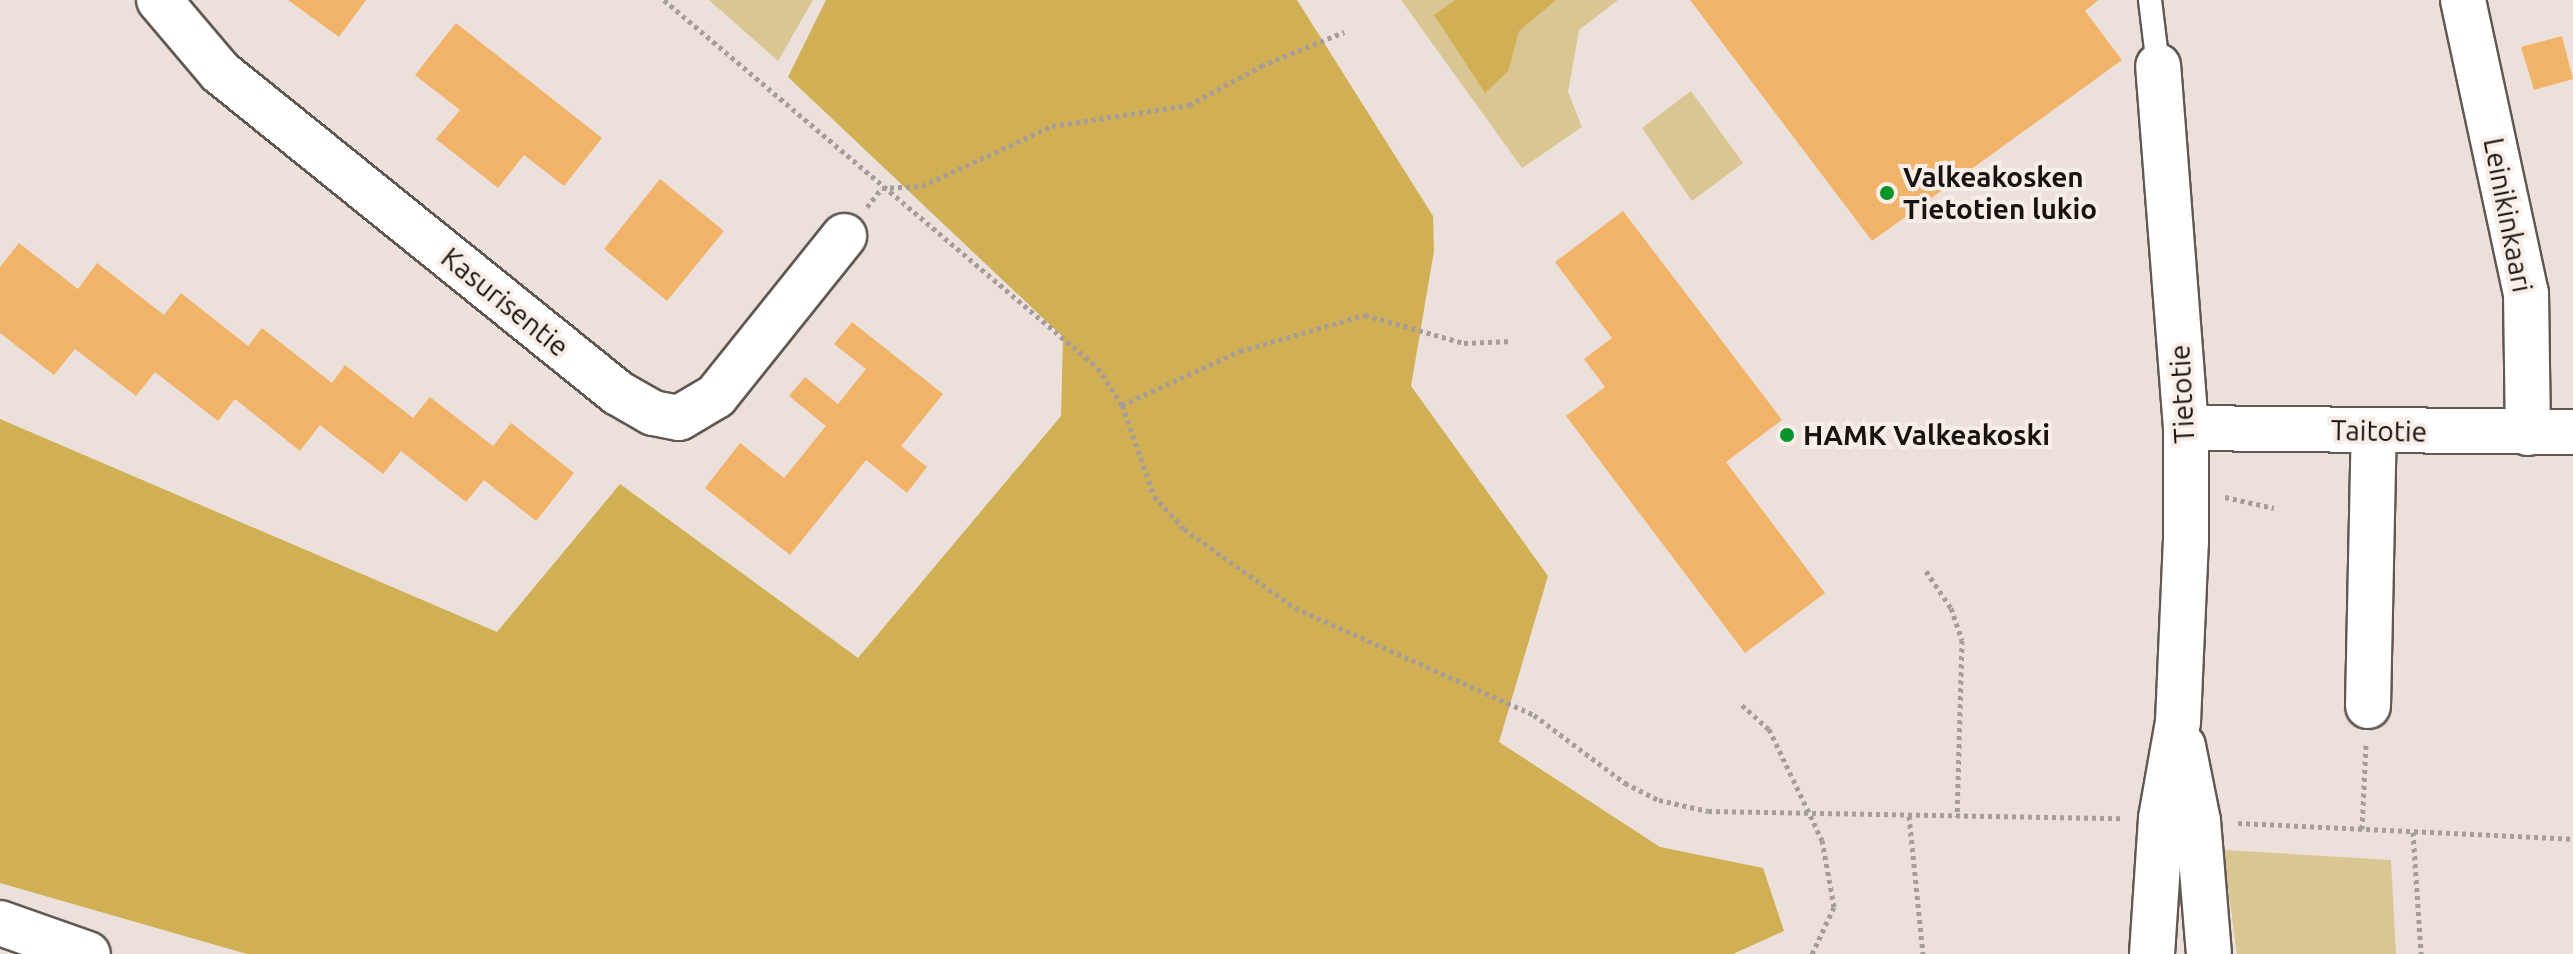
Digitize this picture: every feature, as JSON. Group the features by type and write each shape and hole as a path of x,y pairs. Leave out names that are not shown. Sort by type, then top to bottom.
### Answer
{"street":[{"name":"Kasurisentie","path":"159,0 220,72 618,393 653,413 679,418 716,396 844,236"},
{"name":"Leinikinkaari","path":"2463,0 2526,293 2528,433"},
{"name":"Tietotie","path":"2158,66 2186,428 2178,722 2180,820 2209,954"},
{"name":"Taitotie","path":"2186,428 2573,432"},
{"path":"2368,706 2374,431"},
{"name":"Tietotie","path":"2152,954 2180,820"},
{"path":"0,923 88,954"}],"lane":[{"path":"2150,0 2158,66"}],"path":[{"path":"664,0 882,188 1098,368 1122,405 1154,496 1184,529 1295,608 1534,715 1625,783 1659,800 1708,811 2180,820 2573,839"},
{"path":"882,188 922,186 1052,126 1189,105 1261,66 1344,32"},
{"path":"1122,405 1240,351 1365,315 1464,343 1512,341"},
{"path":"1926,571 1951,608 1962,640 1957,817"},
{"path":"1742,705 1769,729 1815,814 1834,907 1812,954"},
{"path":"2362,829 2368,706"},
{"path":"1909,816 1923,954"},
{"path":"2413,832 2421,954"}],"shaded area":[{"path":"709,0 813,0 778,61"},
{"path":"826,0 1297,0 1433,216 1434,251 1411,386 1548,576 1499,742 1660,847 1763,868 1784,931 1733,954 247,954 0,883 0,419 497,632 620,484 858,658 1061,416 1063,337 788,77"},
{"path":"1401,0 1618,0 1579,30 1568,92 1582,127 1522,168"},
{"path":"1455,0 1556,0 1519,31 1508,71 1485,93 1434,15"},
{"path":"1691,91 1743,163 1692,201 1642,128"},
{"path":"2223,850 2391,860 2396,954 2237,954"}],"building":[{"path":"288,0 366,0 339,37"},
{"name":"Valkeakosken Tietotien lukio","path":"1690,0 2098,0 2085,11 2122,60 1872,241"},
{"path":"456,23 602,138 564,186 524,155 498,188 436,139 460,110 415,75"},
{"path":"2562,36 2573,79 2534,90 2521,47"},
{"path":"660,179 724,231 667,301 604,249"},
{"path":"1623,211 1782,420 1726,462 1825,593 1745,653 1566,416 1605,387 1584,359 1612,338 1555,262"},
{"path":"19,243 78,289 97,263 164,315 181,293 248,346 262,328 332,383 345,365 413,418 430,397 493,446 511,423 574,473 536,521 484,480 466,502 401,451 383,474 320,425 300,451 235,399 218,421 155,372 136,396 75,349 54,375 0,333 0,267"},
{"path":"852,322 943,394 901,446 927,467 907,493 866,460 790,555 705,488 740,443 784,478 826,426 789,396 805,377 838,404 866,369 834,344"}],"place":[{"name":"Valkeakosken Tietotien lukio","path":"1887,193"},
{"name":"HAMK Valkeakoski","path":"1787,435"}]}
